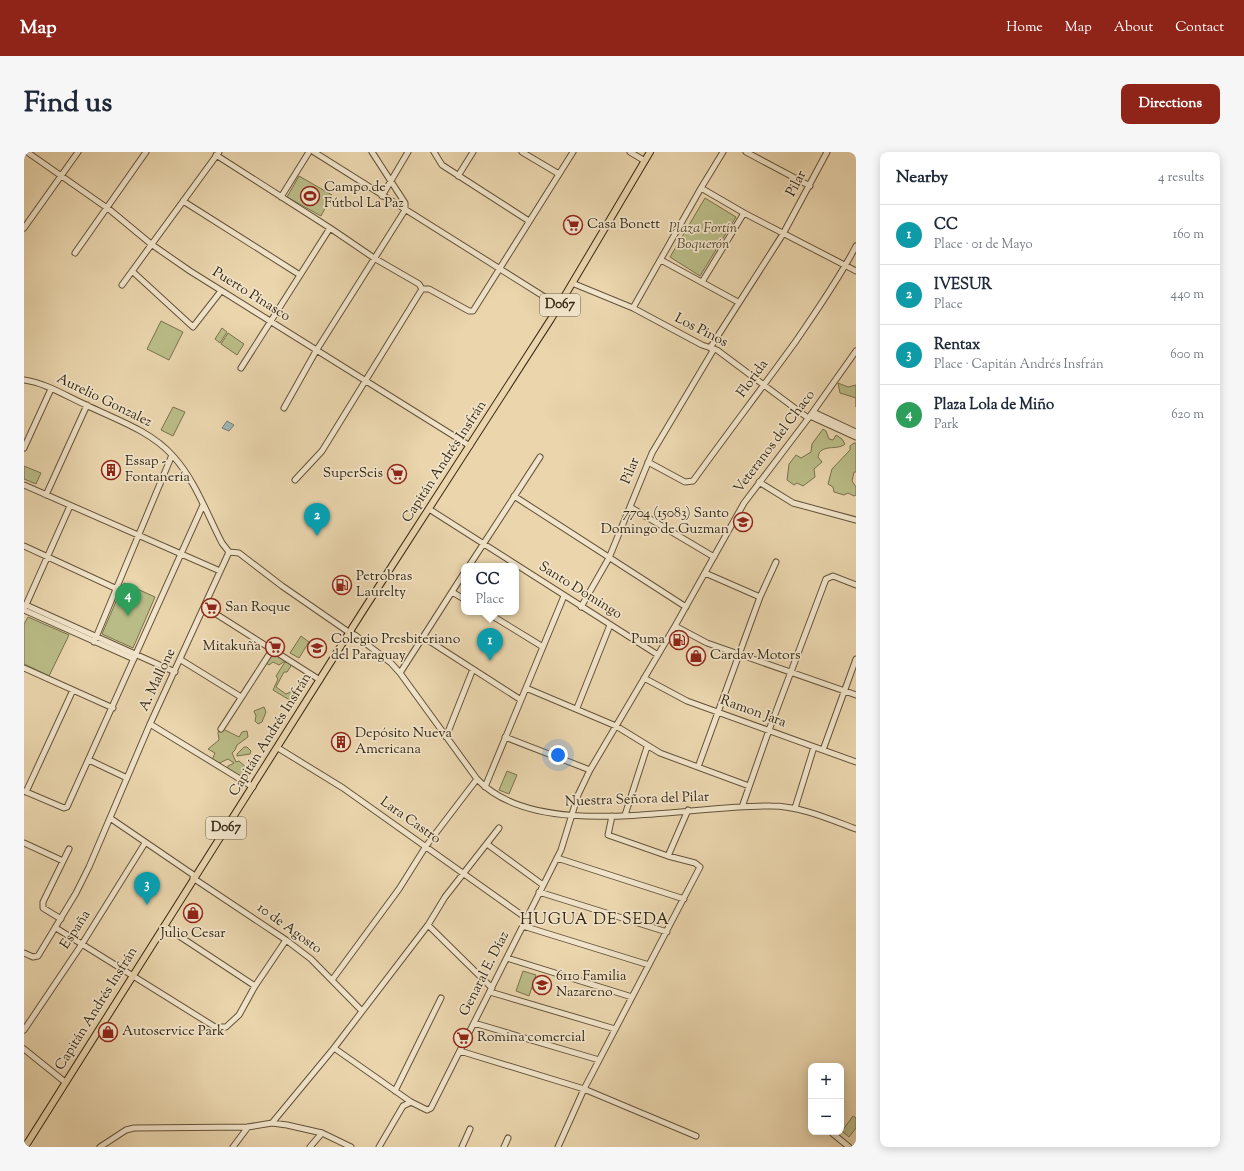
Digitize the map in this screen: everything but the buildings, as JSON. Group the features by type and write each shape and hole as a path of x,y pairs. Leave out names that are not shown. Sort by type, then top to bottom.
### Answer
{"main road":[{"name":"Capitán Andrés Insfrán","path":"25,1147 194,877 278,748 559,306 650,152"}],"street":[{"name":"Puerto Pinasco","path":"27,152 107,207 151,244 221,291 470,446"},
{"path":"24,228 78,152"},
{"path":"75,254 146,152"},
{"path":"281,197 309,152"},
{"path":"314,152 559,306"},
{"path":"284,408 316,351 405,210 405,203 392,180 372,152"},
{"path":"382,196 408,152"},
{"path":"434,152 438,161 458,176 529,221"},
{"path":"458,176 473,152"},
{"path":"522,152 559,174"},
{"path":"422,289 429,289 472,312 573,152"},
{"path":"630,152 646,161"},
{"path":"633,308 700,188 723,152"},
{"path":"746,152 810,186"},
{"name":"Pilar","path":"581,607 609,558 648,462 738,302 784,234 827,152"},
{"path":"122,284 217,154 374,258 419,284 422,289"},
{"path":"700,188 744,213 856,271"},
{"path":"184,200 300,275"},
{"path":"702,282 744,213"},
{"path":"241,368 330,228"},
{"name":"Florida","path":"648,462 685,482 690,482 764,385 846,266 856,246"},
{"path":"661,260 738,302"},
{"path":"132,271 194,327 221,291"},
{"name":"Los Pinos","path":"572,283 633,308 712,348 810,415 856,432"},
{"path":"295,480 322,451 422,289"},
{"name":"Veteranos del Chaco","path":"658,655 744,503 856,351"},
{"name":"Aurelio Gonzalez","path":"24,380 39,383 114,418 154,440 172,455 187,474 222,543 229,552"},
{"path":"24,448 51,389"},
{"path":"46,495 86,406"},
{"path":"810,415 856,437"},
{"path":"95,639 172,455"},
{"path":"471,563 540,457"},
{"path":"759,482 793,503 856,520"},
{"path":"24,486 220,571"},
{"path":"514,496 686,607"},
{"path":"73,690 25,791 66,808 113,708 203,505"},
{"path":"70,506 25,609 135,657 175,672"},
{"path":"630,506 714,557"},
{"name":"Santo Domingo","path":"429,509 513,563"},
{"path":"24,546 117,589"},
{"path":"229,552 239,553 282,586 350,633"},
{"name":"A. Mallone","path":"24,953 36,957 56,928 89,867 150,724 181,660 229,552"},
{"path":"698,767 760,597 776,562"},
{"name":"Santo Domingo","path":"519,567 658,655"},
{"path":"705,573 760,597"},
{"path":"742,807 769,730 826,579 833,576 856,585"},
{"path":"400,673 461,578"},
{"path":"452,592 461,597"},
{"path":"485,787 564,596"},
{"path":"205,607 320,680"},
{"path":"491,615 543,647"},
{"path":"577,708 610,625"},
{"path":"675,626 707,643 738,655 856,695"},
{"name":"Nuestra Señora del Pilar","path":"350,633 355,634 391,663 400,673 477,779 485,787 525,807 544,813 571,816 612,816 688,810 772,806 795,808 856,829"},
{"path":"423,637 521,700"},
{"path":"221,729 272,650"},
{"name":"Genaral E. Díaz","path":"411,1102 429,1110 557,858 566,837 578,795 590,770 658,655"},
{"path":"181,660 241,697"},
{"path":"823,750 856,660"},
{"path":"24,668 113,708"},
{"path":"446,737 473,669"},
{"name":"Ramon Jara","path":"644,678 687,701 856,762"},
{"path":"526,688 577,708 616,726 647,747 749,786"},
{"path":"150,724 253,787"},
{"path":"505,737 590,770"},
{"path":"624,815 647,747"},
{"path":"795,808 814,747"},
{"name":"Lara Castro","path":"278,748 343,788 526,918"},
{"path":"89,760 127,778"},
{"path":"332,980 399,889 426,846 477,779"},
{"path":"668,856 688,810"},
{"path":"558,1147 584,1089 667,932 700,865 668,856 608,835 612,816"},
{"name":"10 de Agosto","path":"110,818 311,959 361,1010"},
{"path":"272,1123 334,1048 361,1010 428,925 445,897 499,828"},
{"path":"24,843 63,861"},
{"name":"España","path":"24,1030 82,944 145,843"},
{"path":"487,844 543,885"},
{"path":"61,919 43,908 42,903 69,849"},
{"path":"557,858 684,899"},
{"path":"539,892 667,932"},
{"path":"428,925 491,990 615,1030"},
{"path":"164,926 255,986"},
{"path":"523,926 649,965"},
{"path":"56,928 133,974 215,1027 221,1028 231,1024 239,1016 255,986 286,940"},
{"path":"507,958 632,997"},
{"path":"395,1091 441,998"},
{"path":"474,1023 599,1060"},
{"path":"334,1048 411,1102 403,1106 379,1147"},
{"path":"24,1049 65,1082"},
{"path":"460,1051 584,1089 696,1136"},
{"path":"100,1147 126,1130 134,1128 248,1127 272,1123 302,1127 322,1132 351,1147"},
{"path":"232,1147 248,1127"},
{"path":"462,1147 470,1129"},
{"path":"310,1147 322,1132"},
{"path":"834,1135 849,1147"},
{"path":"504,1147 508,1138"}],"green space":[{"name":"Campo de Fútbol La Paz","path":"299,176 332,195 321,216 287,197"},
{"name":"Plaza Fortín Boquerón","path":"705,198 736,217 700,276 670,257"},
{"path":"161,321 183,332 169,360 147,349"},
{"path":"222,328 227,332 220,343 215,339"},
{"path":"228,333 244,344 237,355 221,344"},
{"path":"838,383 848,387 856,385 856,398 840,393"},
{"path":"173,407 185,412 173,436 161,430"},
{"path":"823,429 826,431 829,439 833,440 836,435 842,439 845,444 822,450 818,457 822,462 814,469 815,477 803,486 797,483 794,485 787,480 789,464 796,455 801,458 811,452 812,444"},
{"path":"856,443 856,472 854,472 852,481 856,487 856,495 854,496 848,493 844,495 834,492 833,487 828,484 832,469 850,450 850,446"},
{"path":"24,466 41,473 36,484 24,479"},
{"path":"124,583 155,597 133,648 102,634"},
{"path":"28,617 69,635 49,676 24,664 24,624"},
{"path":"301,636 309,642 299,658 290,653"},
{"path":"272,653 280,656 285,661 279,665 273,662 269,665 265,662"},
{"path":"285,662 289,662 291,666 287,672 284,672 276,687 286,694 297,689 299,697 293,702 273,690 278,679 276,676"},
{"path":"264,707 266,712 262,722 258,724 255,721 256,716 254,711"},
{"path":"219,729 223,729 239,737 242,732 247,731 248,737 237,745 232,753 236,762 239,761 247,768 247,772 238,778 227,770 228,766 234,763 228,759 217,764 212,760 215,753 208,749 219,740"},
{"path":"244,747 247,747 251,751 250,754 237,756 237,754"},
{"path":"507,771 517,775 509,794 499,790"},
{"path":"523,971 536,975 529,996 516,991"},
{"path":"853,1116 856,1118 856,1128 849,1137 844,1133 844,1128"}],"water":[{"path":"227,421 234,425 229,431 222,428"}],"place":[{"name":"Campo de Fútbol La Paz","path":"310,196"},
{"name":"Casa Bonett","path":"573,225"},
{"name":"Essap - Fontanería","path":"111,470"},
{"name":"SuperSeis","path":"397,474"},
{"name":"7704 (15083) Santo Domingo de Guzman","path":"743,522"},
{"name":"IVESUR","path":"317,536"},
{"name":"Petrobras Laurelty","path":"342,585"},
{"name":"San Roque","path":"211,608"},
{"name":"Plaza Lola de Miño","path":"128,616"},
{"name":"Puma","path":"679,640"},
{"name":"Mitakuña","path":"275,647"},
{"name":"Colegio Presbiteriano del Paraguay","path":"317,648"},
{"name":"Cardav Motors","path":"696,656"},
{"name":"CC","path":"490,661"},
{"name":"Depósito Nueva Americana","path":"341,742"},
{"name":"Rentax","path":"147,905"},
{"name":"Julio Cesar","path":"193,913"},
{"name":"6110 Familia Nazareno","path":"542,985"},
{"name":"Autoservice Park","path":"108,1032"},
{"name":"Romina comercial","path":"463,1038"}],"district":[{"name":"HUGUA DE SEDA","path":"595,920"}]}
